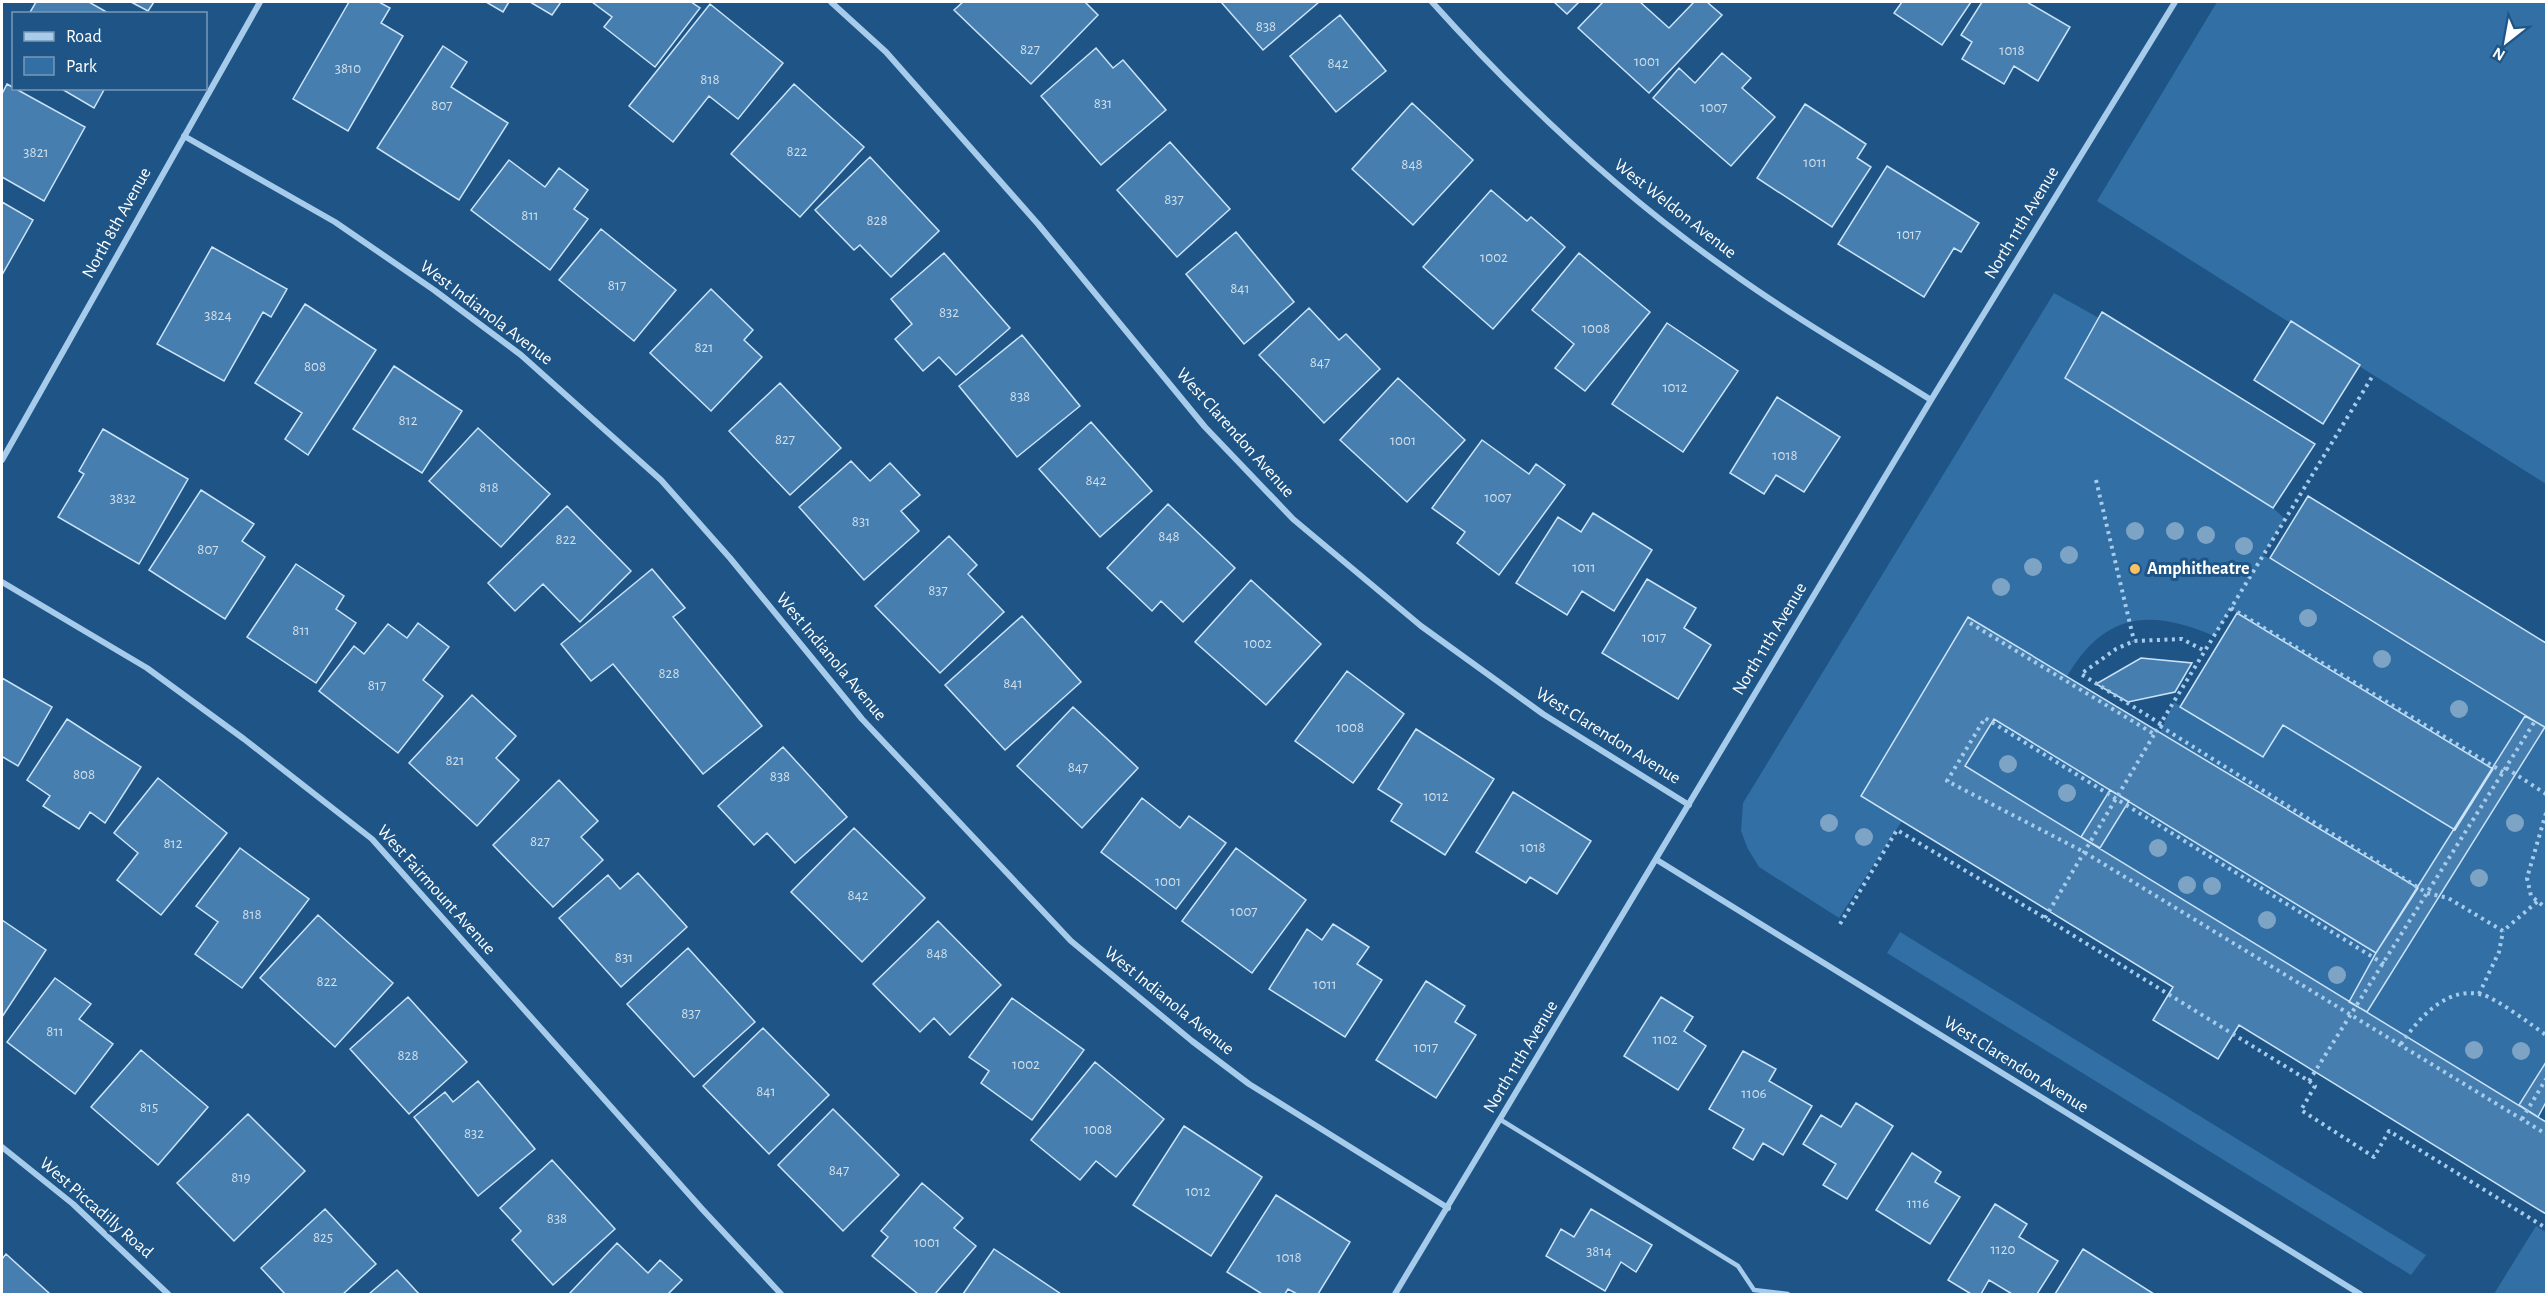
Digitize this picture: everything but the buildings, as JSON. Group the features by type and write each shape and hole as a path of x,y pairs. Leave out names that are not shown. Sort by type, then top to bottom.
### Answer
{"street":[{"name":"North 8th Avenue","path":"2,460 260,2"},
{"name":"West Clarendon Avenue","path":"831,2 901,69 1038,224 1205,427 1293,519 1430,633 1543,714 1689,805"},
{"name":"West Weldon Avenue","path":"1432,2 1475,50 1569,143 1645,208 1728,271 1932,400"},
{"name":"North 11th Avenue","path":"1395,1294 1932,400 2175,2"},
{"name":"West Indianola Avenue","path":"184,136 335,222 434,290 521,355 661,480 730,558 862,719 1071,941 1192,1041 1249,1084 1448,1208"},
{"name":"West Fairmount Avenue","path":"2,582 147,668 244,739 372,838 702,1210 781,1294"},
{"name":"West Clarendon Avenue","path":"1657,860 2360,1294"},
{"name":"West Piccadilly Road","path":"2,1147 73,1204 168,1294"}],"lane":[{"path":"1501,1120 1738,1266 1752,1292 1788,1294"}],"path":[{"path":"2045,918 2154,734 2372,377"},
{"path":"2096,480 2134,641"},
{"path":"2231,608 2547,794"},
{"path":"1970,623 2154,734"},
{"path":"2161,724 2081,674 2116,649 2134,641 2182,639 2205,651"},
{"path":"2384,964 1985,718 1947,781 2084,852 2547,1134"},
{"path":"2309,1081 2535,721"},
{"path":"2154,734 2160,726 2427,893 2448,898 2503,931"},
{"path":"2547,813 2527,878 2531,896 2547,908"},
{"path":"1840,924 1897,830 2045,918 2309,1081 2315,1086 2301,1110 2374,1157 2389,1131 2547,1227"},
{"path":"2479,994 2499,952 2503,931 2538,901"},
{"path":"2401,1044 2417,1022 2443,1000 2464,993 2485,995 2547,1035"},
{"path":"2522,1119 2547,1079"}],"green space":[{"path":"2217,2 2546,2 2546,484 2097,201"},
{"path":"2054,293 2099,318 2066,378 2273,508 2285,519 2263,555 2525,716 2493,769 2231,609 2214,636 2168,621 2128,622 2111,629 2094,641 2079,658 2065,680 1968,617 1862,796 1902,821 1839,918 1759,867 1741,831 1743,803"},
{"path":"2174,702 2262,757 2283,725 2455,830 2418,888 2160,732"},
{"path":"1994,719 2110,790 2081,837 1965,766"},
{"path":"2545,727 2546,1061 2519,1105 2367,1012"},
{"path":"2129,801 2376,953 2349,1002 2100,848"},
{"path":"1900,932 2426,1255 2411,1275 1887,953"},
{"path":"2536,1226 2546,1232 2546,1294 2494,1294"}],"place":[{"name":"Amphitheatre","path":"2135,569"}]}
